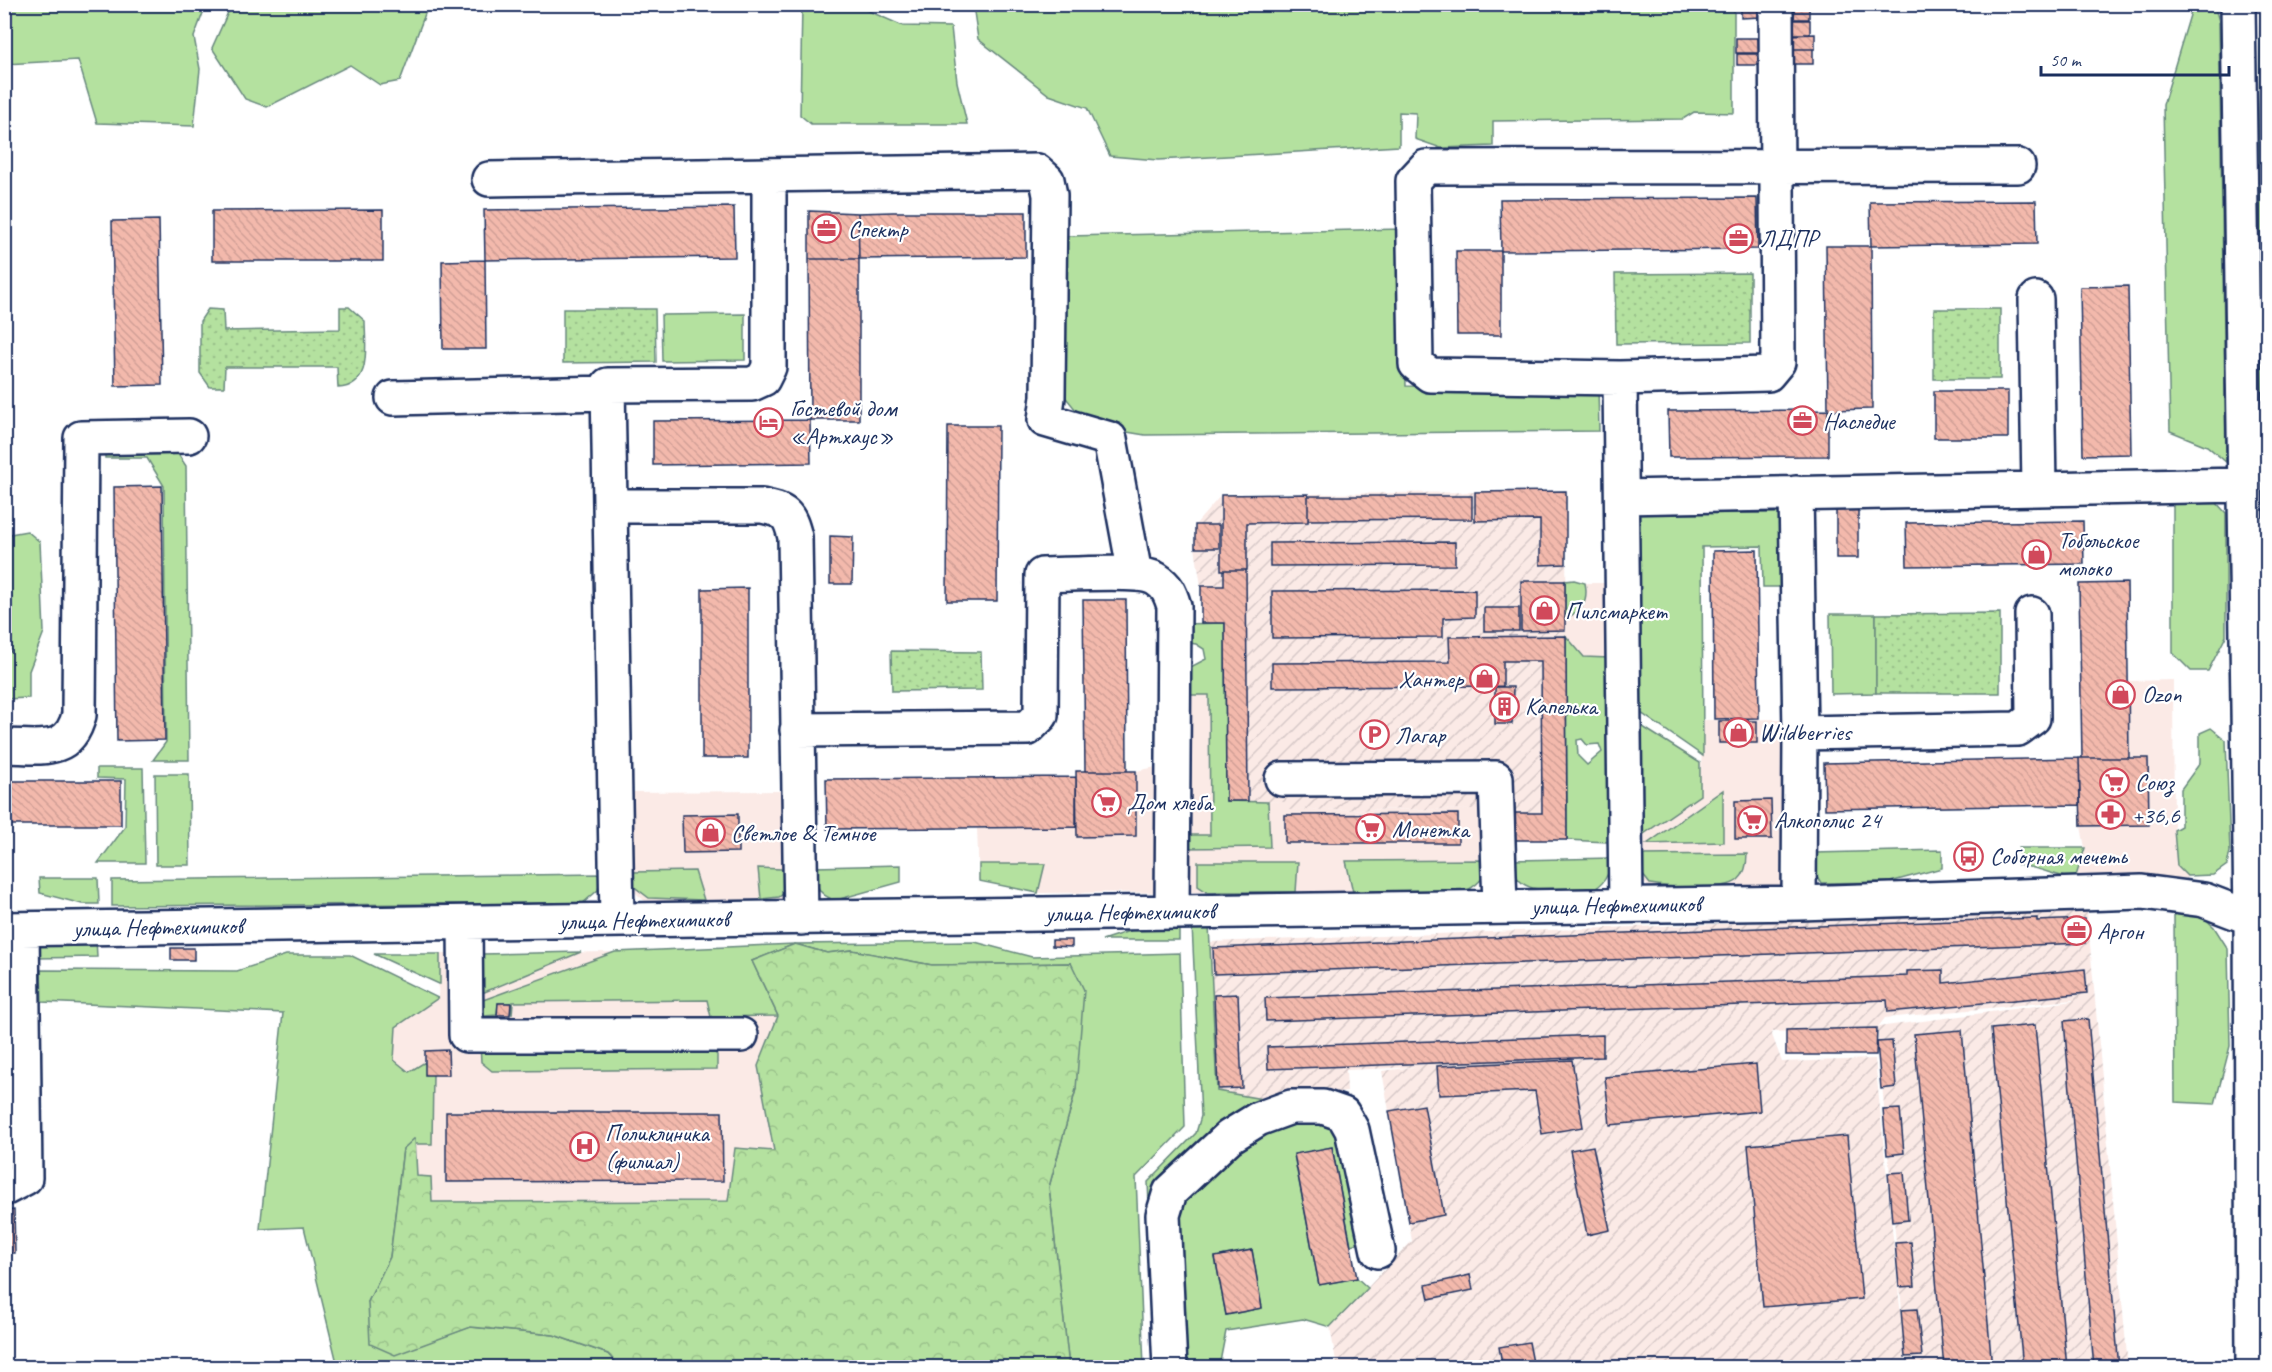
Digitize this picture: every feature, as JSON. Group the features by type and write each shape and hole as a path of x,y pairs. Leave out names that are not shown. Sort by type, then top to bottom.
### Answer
{"street":[{"path":"1776,4 1777,166 1778,362 1768,374 1620,378 1430,375 1416,364 1413,181 1426,167 1777,166 2018,166"},
{"path":"2238,4 2244,485 2256,528 2257,608 2251,918 2253,1368"},
{"path":"489,179 1036,171 1047,180 1050,195 1045,420 1110,439 1135,574"},
{"path":"617,920 608,385 752,384 763,378 770,367 769,176"},
{"path":"2036,298 2040,489"},
{"path":"1620,378 1626,905"},
{"path":"393,398 608,393"},
{"path":"4,746 52,746 63,743 76,728 78,721 81,438 189,436"},
{"path":"1622,497 2244,485"},
{"path":"1796,494 1800,733 1799,903"},
{"path":"610,506 762,506 781,511 790,520 795,537 801,918"},
{"path":"797,730 1028,728 1041,715 1042,575 1135,574 1154,578 1169,590 1174,606 1172,912"},
{"path":"1800,733 2018,729 2033,718 2032,614"},
{"path":"1282,779 1496,778 1500,907"},
{"name":"улица Нефтехимиков","path":"13,929 1799,903 2142,892 2204,900 2251,918"},
{"path":"465,922 466,1035 741,1035"},
{"path":"4,1189 25,1178 15,1058 13,929"},
{"path":"1170,1368 1163,1215 1170,1192 1229,1137 1258,1119 1291,1107 1323,1107 1343,1114 1352,1130 1378,1251"}],"shaded area":[{"path":"1566,491 1567,840 1511,840 1491,809 1285,810 1285,802 1226,801 1225,624 1201,623 1201,586 1195,548 1195,525 1221,495"},
{"path":"1574,580 1585,583 1608,583 1609,658 1584,657 1566,636 1565,581"},
{"path":"2173,680 2174,830 2177,866 2187,876 2185,883 2073,885 2085,848 2081,826 2079,758 2129,758 2128,681"},
{"path":"1161,695 1209,695 1210,835 1270,847 1268,802 1285,802 1285,810 1491,809 1493,840 1478,885 1466,891 1038,893 979,881 977,828 1076,827 1076,771 1136,771 1161,766"},
{"path":"1787,719 1786,891 1653,891 1642,881 1635,840 1700,795 1703,720"},
{"path":"783,791 789,894 783,901 777,904 647,903 630,888 628,792"},
{"path":"2087,911 2128,1367 1907,1367 1877,1028 1771,1032 1782,1062 1875,1059 1906,1367 1337,1367 1330,1327 1412,1241 1382,1071 1415,1067 1346,1070 1347,1092 1268,1100 1217,1092 1210,942","holes":["2073,1001 1878,1027 1885,1018"]},
{"path":"795,944 778,1016 758,1066 774,1151 728,1201 432,1202 417,1176 415,1144 432,1144 409,1072 394,1060 396,1027 438,997 440,954 615,952"}],"green space":[{"path":"426,4 426,11 400,81 380,85 350,65 267,107 245,99 212,48 229,10 229,5"},
{"path":"4,5 206,5 194,37 200,69 194,126 97,123 78,60 5,64"},
{"path":"802,5 855,5 903,26 951,27 957,82 967,124 811,124 800,115"},
{"path":"973,5 1734,5 1734,113 1694,112 1683,119 1493,121 1493,146 1441,148 1415,139 1416,113 1399,112 1399,146 1158,160 1110,156 1087,108 1049,95 978,39"},
{"path":"2193,5 2214,5 2219,21 2226,462 2207,446 2170,431 2163,105"},
{"path":"2261,5 2268,5 2268,502 2262,502 2257,241"},
{"path":"1403,229 1406,386 1598,387 1599,431 1145,435 1109,429 1080,415 1058,388 1058,243 1067,236"},
{"path":"1750,273 1750,343 1616,344 1615,274"},
{"path":"340,307 349,307 365,321 365,363 362,373 349,386 338,388 337,367 225,367 224,387 210,387 200,373 200,321 208,309 223,310 224,331 340,329"},
{"path":"563,309 655,309 656,362 563,363"},
{"path":"1934,309 2000,309 2000,379 1934,379"},
{"path":"745,314 745,360 662,361 661,315"},
{"path":"105,445 176,451 186,466 189,760 153,760 166,742 164,486 147,458 105,458"},
{"path":"2173,496 2210,496 2226,513 2226,636 2208,671 2191,671 2173,653"},
{"path":"1780,513 1780,587 1763,587 1762,546 1702,547 1703,756 1634,708 1633,514"},
{"path":"27,531 40,542 44,632 29,671 29,698 5,699 4,652 10,651 8,562 5,560 5,535"},
{"path":"1574,580 1585,583 1585,601 1575,613 1565,619 1565,581"},
{"path":"2000,613 2000,693 1876,693 1876,614"},
{"path":"1830,614 1876,614 1876,693 1831,694"},
{"path":"1225,623 1226,801 1268,802 1270,847 1187,848 1186,835 1210,835 1209,695 1184,695 1183,665 1191,667 1206,659 1204,649 1196,644 1183,642 1183,624"},
{"path":"1566,636 1584,657 1609,658 1612,836 1607,842 1567,840","holes":["1582,739 1587,745 1599,744 1602,752 1587,765 1578,756 1577,740"]},
{"path":"891,651 981,652 982,690 892,691"},
{"path":"1635,722 1700,763 1700,795 1635,840"},
{"path":"2211,728 2226,740 2230,852 2227,865 2213,875 2187,876 2177,866 2174,830 2181,826 2181,789 2200,763 2200,733"},
{"path":"97,768 143,768 145,863 98,863 125,827 126,779 97,778"},
{"path":"155,774 189,774 190,865 156,865"},
{"path":"1723,790 1723,842 1647,844"},
{"path":"2019,848 2085,848 2075,879 2018,865"},
{"path":"1942,850 1942,868 1890,882 1821,883 1814,871 1814,853"},
{"path":"1747,854 1746,868 1741,877 1731,884 1721,886 1696,888 1650,884 1639,870 1639,855"},
{"path":"1612,858 1604,881 1588,890 1532,888 1518,879 1514,871 1513,860"},
{"path":"1486,860 1485,871 1481,879 1466,891 1353,892 1346,861"},
{"path":"1198,862 1298,862 1296,892 1207,892 1198,886"},
{"path":"979,864 1045,864 1038,893 979,881"},
{"path":"901,865 901,882 836,900 821,892 816,879 815,867"},
{"path":"758,868 781,869 787,874 788,890 779,897 761,899"},
{"path":"695,871 704,900 649,898 632,885 631,872"},
{"path":"601,874 598,890 583,903 112,906 112,880"},
{"path":"39,878 98,878 99,904 82,904 40,893"},
{"path":"2174,912 2199,913 2214,927 2228,949 2230,1046 2215,1104 2175,1102"},
{"path":"1151,924 1179,924 1179,940 1102,940"},
{"path":"1192,925 1209,925 1217,1091 1268,1100 1171,1176 1156,1367 1148,1182 1196,1133 1201,1116"},
{"path":"96,938 97,957 37,958 38,948 43,943"},
{"path":"975,942 1032,957 1180,953 1185,1127 1136,1177 1144,1367 1069,1367 1049,1187 1076,1089 1071,963 932,965 852,950 827,953 795,944"},
{"path":"795,944 752,961 778,1016 711,1017 707,1000 513,1002 512,1015 511,1003 498,1003 497,1015 484,1016 483,1000 615,952"},
{"path":"795,944 827,953 852,950 932,965 1071,963 1084,990 1076,1089 1049,1187 1069,1367 620,1367 608,1354 554,1335 471,1327 395,1355 370,1344 368,1302 390,1257 403,1149 415,1138 417,1176 431,1177 432,1202 728,1201 735,1148 774,1151 758,1066 778,1016 752,961"},
{"path":"581,952 482,993 483,954"},
{"path":"374,954 440,954 440,984 439,984"},
{"path":"286,955 350,955 438,998 396,1027 394,1060 409,1072 425,1062 433,1075 432,1144 415,1144 415,1139 403,1149 390,1257 368,1302 395,1354 470,1327 554,1335 608,1354 620,1367 338,1367 304,1227 260,1229 283,1013 42,1002 41,970 237,971"},
{"path":"704,1043 717,1055 717,1069 492,1071 481,1062 480,1044"},
{"path":"1336,1119 1363,1242 1351,1245 1332,1147 1294,1155 1319,1285 1357,1278 1368,1288 1330,1327 1303,1319 1226,1331 1219,1367 1178,1367 1171,1224 1191,1178 1270,1121","holes":["1252,1250 1262,1308 1226,1315 1215,1257"]}],"building":[{"path":"1741,6 1761,6 1761,17 1741,18"},
{"path":"1790,7 1809,7 1809,19 1790,19"},
{"path":"1790,20 1810,20 1810,34 1791,34"},
{"path":"1815,34 1815,49 1791,49 1791,35"},
{"path":"1736,38 1758,38 1759,53 1736,53"},
{"path":"1791,49 1813,49 1813,64 1791,64"},
{"path":"1737,54 1759,54 1759,65 1737,65"},
{"path":"1757,198 1758,249 1501,251 1500,199"},
{"path":"2036,201 2037,244 1871,246 1870,202"},
{"path":"734,207 735,257 485,260 484,210"},
{"path":"383,210 383,261 212,261 212,211"},
{"path":"809,211 858,213 859,259 809,259"},
{"path":"1026,212 1026,257 859,259 858,213"},
{"path":"159,220 162,385 115,386 112,221"},
{"path":"1826,246 1871,246 1872,409 1828,410"},
{"path":"1456,251 1501,251 1501,335 1457,335"},
{"path":"809,259 859,259 859,420 810,420"},
{"path":"485,260 486,349 443,349 442,261"},
{"path":"2128,286 2131,454 2083,455 2080,287"},
{"path":"1934,391 2008,391 2008,438 1934,438"},
{"path":"1828,410 1828,456 1669,457 1668,411"},
{"path":"810,420 811,463 653,465 653,421"},
{"path":"948,426 998,426 997,601 947,601"},
{"path":"162,486 165,740 117,741 114,487"},
{"path":"1566,491 1566,564 1540,565 1540,520 1475,521 1475,492"},
{"path":"1308,494 1308,522 1247,523 1247,570 1221,570 1221,495"},
{"path":"1308,496 1472,496 1472,519 1308,520"},
{"path":"1836,510 1858,510 1858,558 1836,558"},
{"path":"2083,521 2084,564 1907,566 1906,523"},
{"path":"1195,525 1219,525 1219,548 1195,548"},
{"path":"830,536 853,537 852,584 830,584"},
{"path":"1455,542 1455,565 1270,566 1270,543"},
{"path":"1757,550 1759,718 1714,719 1713,551"},
{"path":"1224,570 1246,570 1248,801 1226,801 1225,623 1201,623 1201,586 1224,586"},
{"path":"1521,581 1565,581 1565,630 1521,631"},
{"path":"2127,583 2129,758 2082,758 2079,584"},
{"path":"748,588 748,758 702,758 702,589"},
{"path":"1475,590 1475,617 1443,618 1443,637 1272,638 1272,591"},
{"path":"1083,600 1126,600 1127,771 1085,771"},
{"path":"4,603 9,603 10,652 4,652"},
{"path":"1484,608 1519,608 1519,631 1484,631"},
{"path":"1566,636 1567,840 1511,840 1511,813 1542,813 1541,661 1503,661 1503,686 1272,687 1272,663 1450,662 1449,637"},
{"name":"Капелька","path":"1495,687 1513,687 1512,724 1495,724"},
{"name":"Wildberries","path":"1719,721 1757,721 1757,743 1719,743"},
{"path":"2079,758 2080,805 1825,809 1824,763"},
{"name":"Союз","path":"2079,758 2148,758 2149,825 2081,826"},
{"name":"Дом хлеба","path":"1076,771 1136,771 1136,836 1077,837"},
{"path":"1076,777 1076,827 827,829 826,779"},
{"path":"4,781 121,781 121,825 4,825"},
{"name":"Алкополис 24","path":"1771,800 1772,839 1735,839 1735,801"},
{"name":"Светлое & Темное","path":"738,814 738,852 683,853 682,815"},
{"name":"Монетка","path":"1458,814 1458,843 1285,843 1285,815"},
{"path":"1958,851 1979,851 1979,862 1959,863"},
{"path":"2037,918 2037,921 2084,919 2085,943 1214,974 1213,948"},
{"path":"1052,940 1072,940 1072,947 1052,946"},
{"path":"171,948 194,948 194,960 171,960"},
{"path":"2085,969 2087,993 1888,1012 1887,1000 1266,1021 1265,998 1907,976 1907,971 1943,970 1943,983"},
{"path":"1238,994 1242,1088 1218,1089 1214,995"},
{"path":"498,1003 511,1003 510,1015 497,1015"},
{"path":"2088,1019 2119,1368 2094,1368 2064,1021"},
{"path":"2035,1025 2067,1368 2023,1368 1991,1029"},
{"path":"1877,1028 1876,1055 1786,1055 1786,1030"},
{"path":"1962,1030 1992,1368 1944,1368 1914,1034"},
{"path":"1603,1035 1603,1057 1268,1069 1267,1047"},
{"path":"1892,1041 1896,1087 1881,1089 1877,1042"},
{"path":"448,1050 449,1075 425,1075 425,1051"},
{"path":"1572,1060 1583,1127 1542,1134 1535,1091 1439,1095 1437,1066"},
{"path":"1756,1064 1760,1111 1610,1125 1605,1077"},
{"path":"1424,1105 1444,1215 1409,1222 1389,1111"},
{"path":"1900,1109 1904,1153 1887,1155 1883,1110"},
{"name":"Поликлиника (филиал)","path":"446,1112 722,1112 723,1181 446,1182"},
{"path":"1847,1136 1862,1299 1763,1307 1748,1145"},
{"path":"1593,1146 1610,1230 1587,1235 1570,1150"},
{"path":"1332,1147 1357,1278 1319,1285 1294,1154"},
{"path":"1904,1172 1908,1220 1892,1222 1888,1173"},
{"path":"14,1210 15,1253 4,1253 4,1211"},
{"path":"1911,1242 1915,1286 1899,1287 1895,1243"},
{"path":"1252,1250 1262,1308 1226,1315 1215,1257"},
{"path":"1470,1275 1473,1290 1429,1299 1426,1285"},
{"path":"1917,1309 1922,1356 1905,1357 1901,1310"},
{"path":"1529,1342 1534,1368 1503,1368 1499,1347"}],"place":[{"name":"Спектр","path":"827,229"},
{"name":"ЛДПР","path":"1739,238"},
{"name":"Наследие","path":"1802,421"},
{"name":"Гостевой дом «Артхаус»","path":"769,422"},
{"name":"Тобольское молоко","path":"2037,554"},
{"name":"Пилсмаркет","path":"1544,611"},
{"name":"Хантер","path":"1484,679"},
{"name":"Ozon","path":"2121,694"},
{"name":"Капелька","path":"1504,706"},
{"name":"Wildberries","path":"1738,732"},
{"name":"Лагар","path":"1374,735"},
{"name":"Союз","path":"2114,782"},
{"name":"Дом хлеба","path":"1106,802"},
{"name":"+36,6","path":"2111,815"},
{"name":"Алкополис 24","path":"1753,820"},
{"name":"Монетка","path":"1371,829"},
{"name":"Светлое & Темное","path":"710,833"},
{"name":"Соборная мечеть","path":"1969,856"},
{"name":"Аргон","path":"2076,931"},
{"name":"Поликлиника (филиал)","path":"584,1147"}]}
